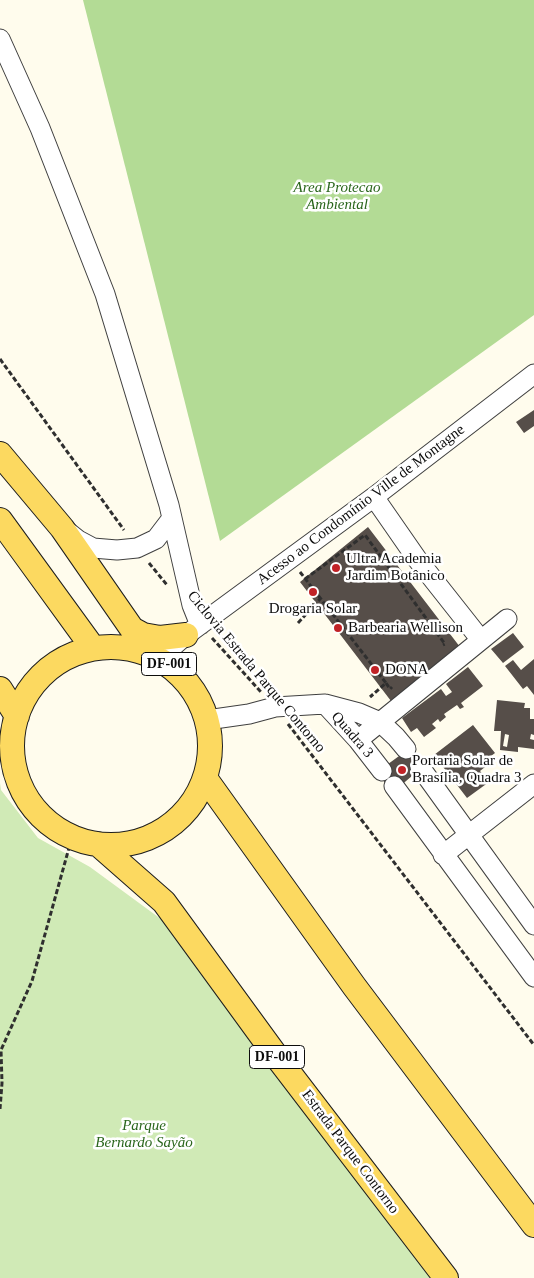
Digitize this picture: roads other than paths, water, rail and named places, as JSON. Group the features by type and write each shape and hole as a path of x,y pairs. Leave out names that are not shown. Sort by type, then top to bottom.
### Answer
{"main road":[{"path":"0,454 62,528 132,628 143,635 160,638 193,630"},
{"path":"0,520 93,648"},
{"name":"DF-001","path":"121,646 141,650 160,658 190,684 207,720 210,739 210,759 205,778 197,795 175,822 161,832 129,844 98,844 72,837 54,827 38,813 26,797 18,778 13,757 13,736 17,716 33,684 60,660 93,648 121,646"},
{"path":"0,689 17,716"},
{"path":"205,778 354,986 534,1225"},
{"name":"Estrada Parque Contorno","path":"98,844 164,902 276,1056 446,1278"}],"street":[{"path":"0,39 40,128 105,294 172,518 192,605 193,630 160,658"},
{"name":"Acesso ao Condomínio Ville de Montagne","path":"193,630 374,497 534,374"},
{"path":"374,497 417,559 482,640"},
{"path":"62,528 78,540 94,548 117,550 137,548 156,539 172,518"},
{"path":"358,740 507,619"},
{"path":"207,720 275,708 325,704"},
{"name":"Quadra 3","path":"325,704 359,713 380,722 406,749"},
{"name":"Quadra 3","path":"325,704 358,740 382,771"},
{"path":"420,767 534,925"},
{"path":"443,855 534,784"},
{"path":"394,786 534,977"}],"place":[{"name":"Ultra Academia Jardim Botânico","path":"336,568"},
{"name":"Drogaria Solar","path":"313,592"},
{"name":"Barbearia Wellison","path":"338,628"},
{"name":"DONA","path":"375,670"},
{"name":"Portaria Solar de Brasília, Quadra 3","path":"402,770"}],"park label":[{"name":"Area Protecao Ambiental","path":"337,196"},
{"name":"Parque Bernardo Sayão","path":"144,1134"}]}
